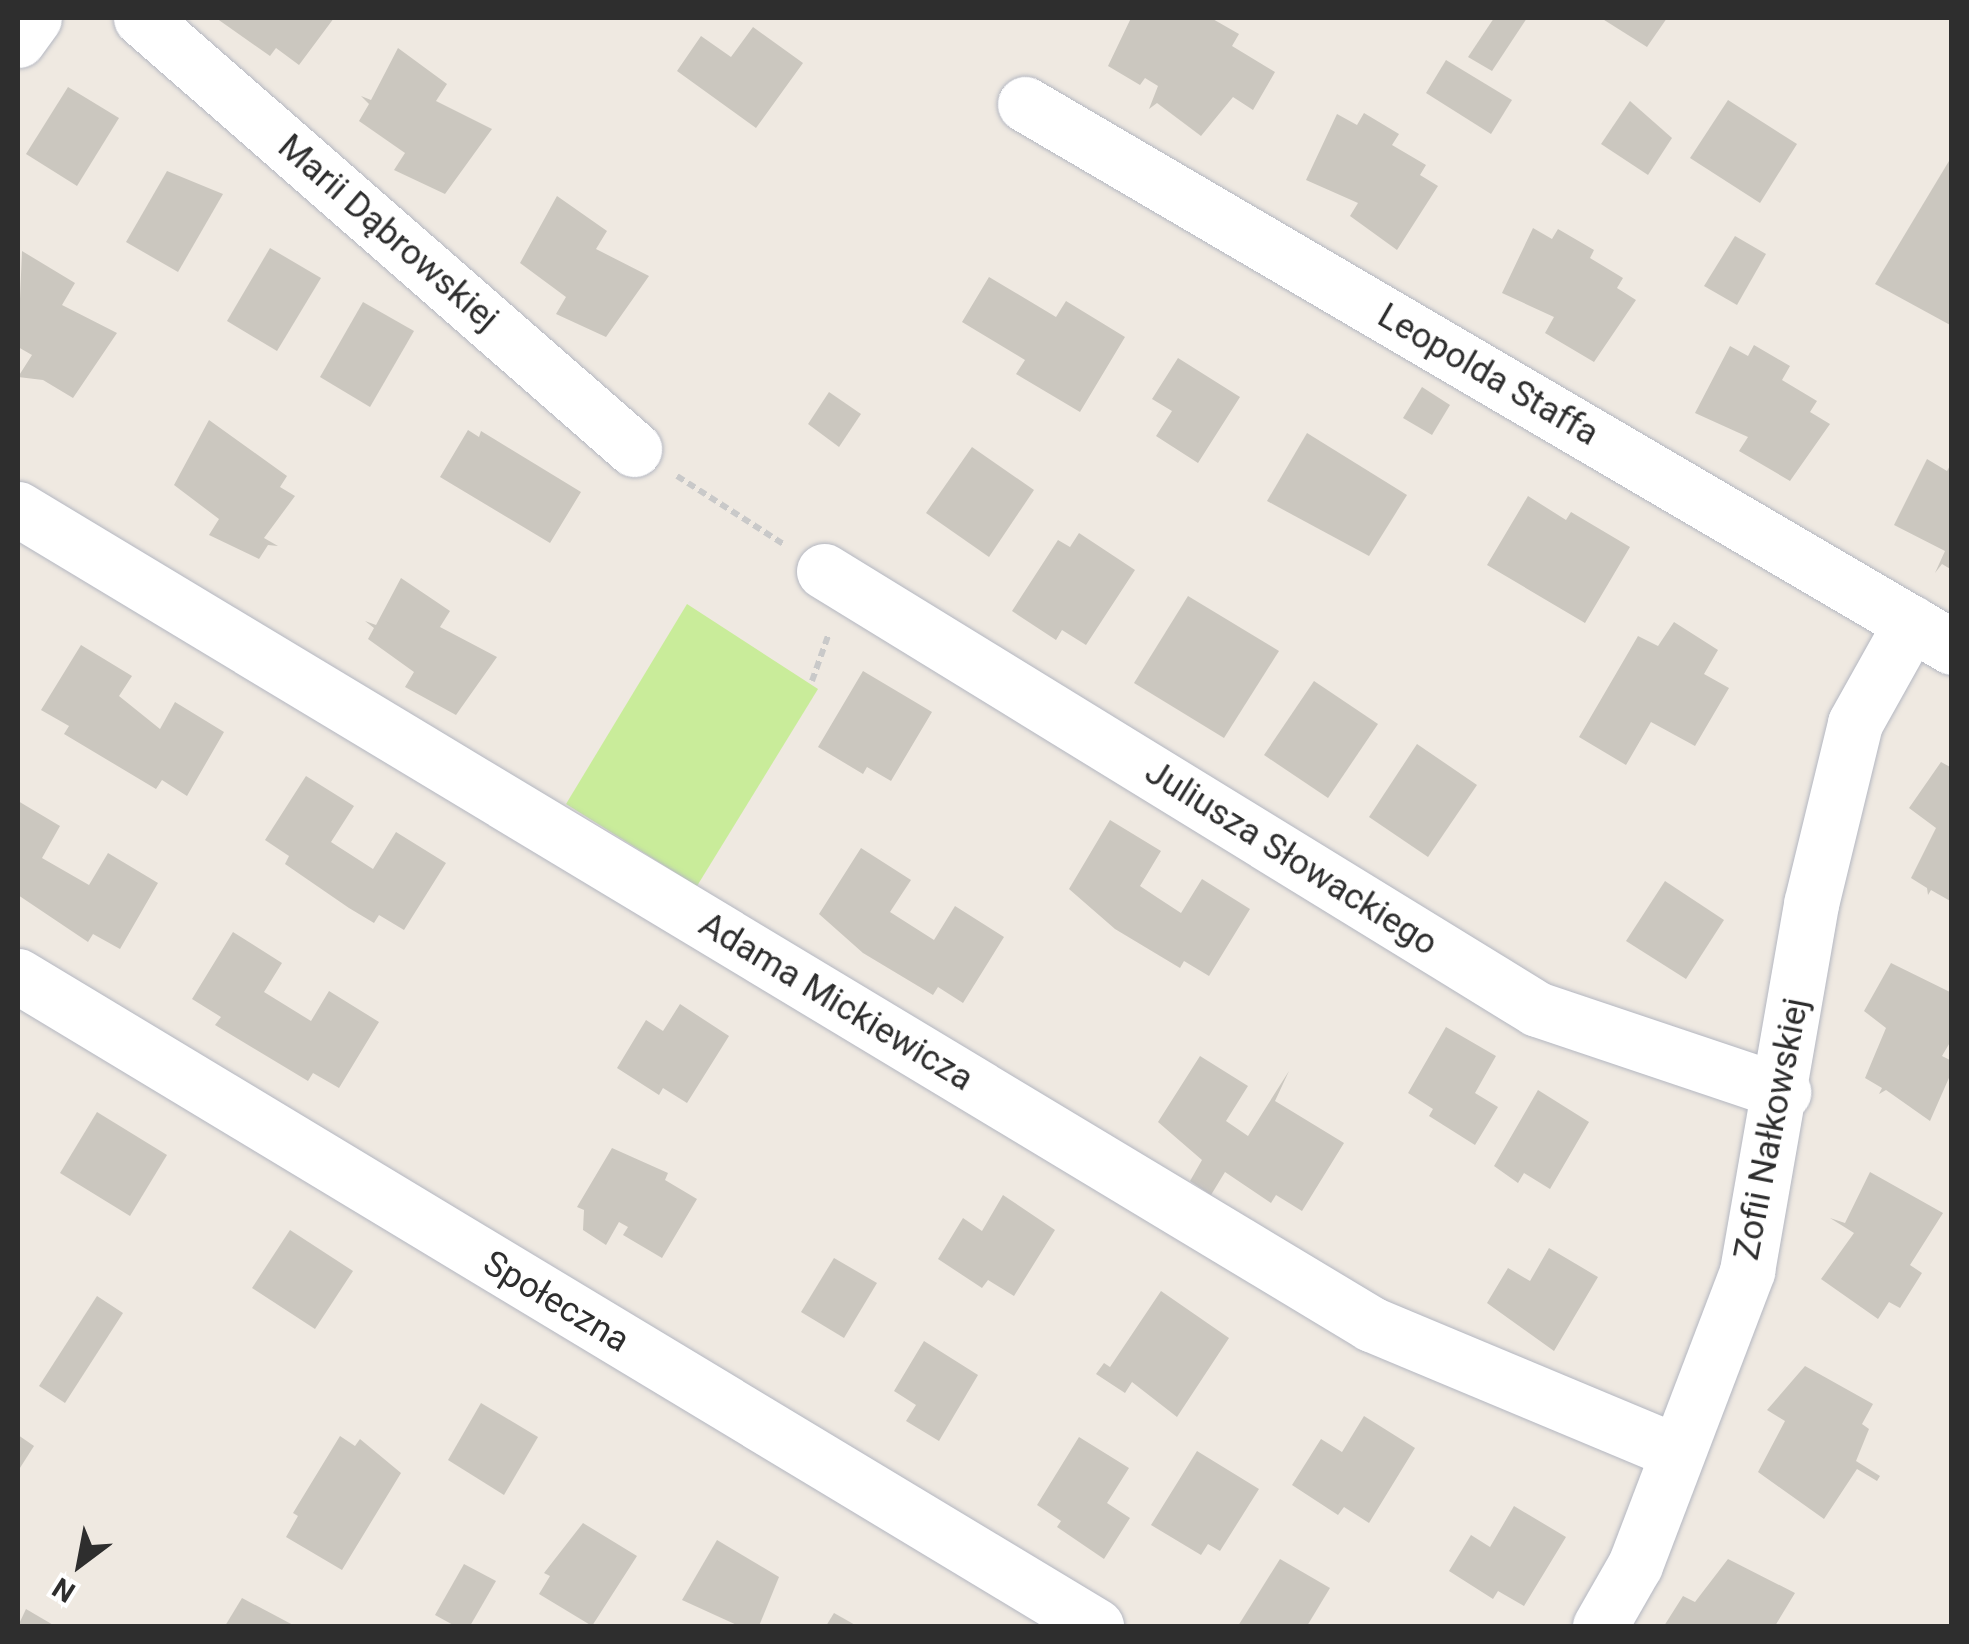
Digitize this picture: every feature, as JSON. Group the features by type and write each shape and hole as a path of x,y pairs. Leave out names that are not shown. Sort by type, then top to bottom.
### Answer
{"street":[{"path":"18,40 34,18"},
{"name":"Marii Dąbrowskiej","path":"141,18 634,448"},
{"name":"Leopolda Staffa","path":"1025,104 1931,635"},
{"name":"Adama Mickiewicza","path":"18,509 1370,1324 1677,1452"},
{"name":"Juliusza Słowackiego","path":"824,571 1537,1009 1783,1092"},
{"name":"Zofii Nałkowskiej","path":"1600,1626 1635,1565 1746,1272 1783,1092 1811,904 1854,723 1931,635"},
{"name":"Społeczna","path":"18,976 1096,1626"}],"path":[{"path":"634,448 824,571"}],"green space":[{"path":"687,604 818,689 697,886 566,804"}],"building":[{"path":"216,18 334,18 299,65 276,48 270,56"},
{"path":"1131,18 1211,18 1239,34 1232,46 1275,72 1253,110 1233,97 1201,136 1157,103 1149,109 1158,86 1145,78 1140,85 1108,66"},
{"path":"1494,18 1527,18 1492,71 1468,57"},
{"path":"1601,18 1667,18 1647,47"},
{"path":"753,27 803,63 756,128 677,71 701,36 731,57"},
{"path":"398,48 447,84 436,101 492,129 445,194 394,170 405,153 359,121 369,104 361,96 371,100"},
{"path":"1446,60 1512,100 1491,134 1426,93"},
{"path":"68,87 119,118 77,186 26,154"},
{"path":"1728,100 1797,144 1760,203 1690,158"},
{"path":"1630,101 1672,138 1648,175 1601,144"},
{"path":"1364,113 1399,134 1392,145 1426,165 1420,175 1438,186 1397,250 1350,216 1358,203 1306,180 1337,114 1357,125"},
{"path":"1952,156 1952,326 1875,284"},
{"path":"167,171 223,194 178,272 126,242"},
{"path":"557,196 607,231 596,249 649,276 606,337 556,314 566,297 520,263"},
{"path":"1533,228 1552,239 1558,229 1594,250 1590,258 1623,278 1617,288 1636,300 1594,362 1545,333 1554,317 1502,293"},
{"path":"1735,236 1766,254 1737,305 1704,286"},
{"path":"270,248 321,278 277,351 227,321"},
{"path":"22,251 75,283 62,305 117,333 73,398 43,380 18,377 32,355 18,347"},
{"path":"989,277 1056,317 1066,301 1125,337 1080,412 1016,374 1025,360 962,322"},
{"path":"363,302 414,331 370,407 320,377"},
{"path":"1754,345 1790,366 1782,380 1817,401 1810,412 1830,424 1790,481 1739,451 1748,437 1695,413 1730,346 1748,356"},
{"path":"1178,358 1240,397 1198,463 1156,436 1172,411 1152,399"},
{"path":"1422,387 1450,405 1432,435 1403,418"},
{"path":"829,392 861,414 839,447 808,424"},
{"path":"209,420 287,476 280,487 295,496 264,538 278,546 268,545 259,559 209,535 219,519 174,485"},
{"path":"468,430 479,437 481,431 581,492 550,543 440,477"},
{"path":"1307,433 1407,495 1369,556 1267,501"},
{"path":"972,447 1034,490 989,557 926,513"},
{"path":"1927,459 1947,471 1952,462 1952,570 1942,564 1935,573 1945,551 1894,525"},
{"path":"1528,496 1566,520 1571,512 1630,547 1585,623 1487,565"},
{"path":"1079,533 1135,570 1086,645 1062,630 1056,640 1012,611 1058,540 1070,547"},
{"path":"401,578 450,611 440,627 497,657 456,715 405,687 414,672 368,639 374,628 365,621 376,625"},
{"path":"1188,596 1279,651 1224,738 1134,683"},
{"path":"1674,622 1718,650 1704,674 1729,688 1695,746 1651,722 1626,765 1579,737 1638,636 1658,646"},
{"path":"81,645 132,676 119,696 160,729 175,702 224,732 187,796 162,780 156,789 64,734 69,726 41,710"},
{"path":"863,671 932,712 891,781 867,767 863,774 818,747"},
{"path":"1314,681 1378,724 1328,798 1264,755"},
{"path":"1417,744 1477,785 1428,857 1369,817"},
{"path":"1941,762 1952,768 1952,902 1931,890 1928,895 1927,888 1911,878 1936,828 1909,808"},
{"path":"306,776 354,806 331,842 373,869 396,832 446,863 404,930 379,915 374,923 349,908 285,864 289,856 265,840"},
{"path":"18,801 60,826 42,858 89,885 108,853 158,883 120,949 93,934 88,942 18,895"},
{"path":"1110,820 1161,851 1140,886 1181,913 1202,879 1250,909 1209,976 1184,961 1180,968 1115,929 1069,889"},
{"path":"861,848 911,880 890,912 934,940 955,906 1004,937 963,1003 938,987 933,995 863,953 819,914"},
{"path":"1665,881 1724,920 1686,979 1626,941"},
{"path":"233,932 282,963 264,992 311,1021 329,991 379,1022 339,1088 313,1073 308,1081 215,1025 221,1017 192,999"},
{"path":"1891,963 1952,993 1952,1039 1942,1056 1952,1061 1952,1071 1930,1121 1886,1090 1879,1094 1882,1088 1865,1078 1886,1028 1864,1011"},
{"path":"680,1004 729,1036 687,1103 663,1088 659,1095 617,1068 646,1020 663,1031"},
{"path":"1446,1027 1496,1056 1475,1093 1498,1107 1475,1145 1429,1116 1433,1109 1408,1093"},
{"path":"1200,1056 1248,1086 1226,1121 1248,1136 1289,1071 1275,1101 1344,1143 1302,1211 1276,1195 1271,1203 1225,1172 1211,1195 1190,1181 1202,1160 1158,1122"},
{"path":"1538,1090 1589,1122 1550,1189 1524,1173 1518,1183 1494,1166"},
{"path":"97,1112 167,1155 130,1216 60,1173"},
{"path":"612,1148 668,1173 665,1180 697,1199 662,1258 623,1235 628,1227 619,1222 606,1245 583,1230 584,1210 577,1207"},
{"path":"1870,1172 1943,1213 1910,1265 1922,1273 1900,1308 1889,1302 1878,1319 1821,1279 1854,1233 1830,1218 1845,1223"},
{"path":"1003,1195 1055,1230 1014,1296 988,1280 982,1288 938,1259 963,1218 982,1231"},
{"path":"290,1230 353,1271 315,1329 252,1288"},
{"path":"1549,1248 1598,1277 1554,1351 1487,1303 1508,1268 1530,1281"},
{"path":"834,1258 877,1283 844,1338 801,1312"},
{"path":"1161,1291 1229,1338 1177,1417 1132,1382 1125,1393 1096,1374 1104,1363 1110,1367"},
{"path":"97,1296 123,1313 65,1403 39,1386"},
{"path":"924,1341 978,1375 939,1441 906,1421 916,1405 894,1391"},
{"path":"1805,1366 1873,1404 1862,1424 1869,1429 1856,1461 1880,1476 1877,1481 1857,1469 1824,1519 1758,1472 1785,1421 1767,1410"},
{"path":"481,1403 538,1437 504,1495 448,1460"},
{"path":"1364,1416 1415,1448 1369,1523 1344,1507 1338,1515 1292,1485 1321,1439 1342,1452"},
{"path":"18,1435 34,1446 18,1471"},
{"path":"340,1436 355,1446 360,1439 401,1473 342,1570 286,1537 298,1516 293,1513"},
{"path":"1079,1437 1129,1468 1107,1503 1130,1518 1104,1559 1057,1527 1061,1521 1037,1505"},
{"path":"1197,1451 1259,1489 1220,1551 1208,1544 1201,1555 1151,1525"},
{"path":"1514,1506 1566,1537 1524,1606 1498,1591 1493,1599 1449,1571 1471,1535 1490,1547"},
{"path":"583,1523 637,1556 592,1626 539,1594 550,1576 544,1573"},
{"path":"717,1540 779,1577 759,1626 739,1626 682,1600"},
{"path":"1280,1559 1330,1588 1307,1626 1238,1626"},
{"path":"1728,1559 1795,1593 1775,1626 1664,1626 1683,1596 1695,1602"},
{"path":"464,1564 496,1581 470,1626 455,1626 435,1615"},
{"path":"242,1598 295,1626 225,1626"},
{"path":"26,1609 55,1626 18,1626"},
{"path":"834,1613 857,1626 826,1626"}]}
